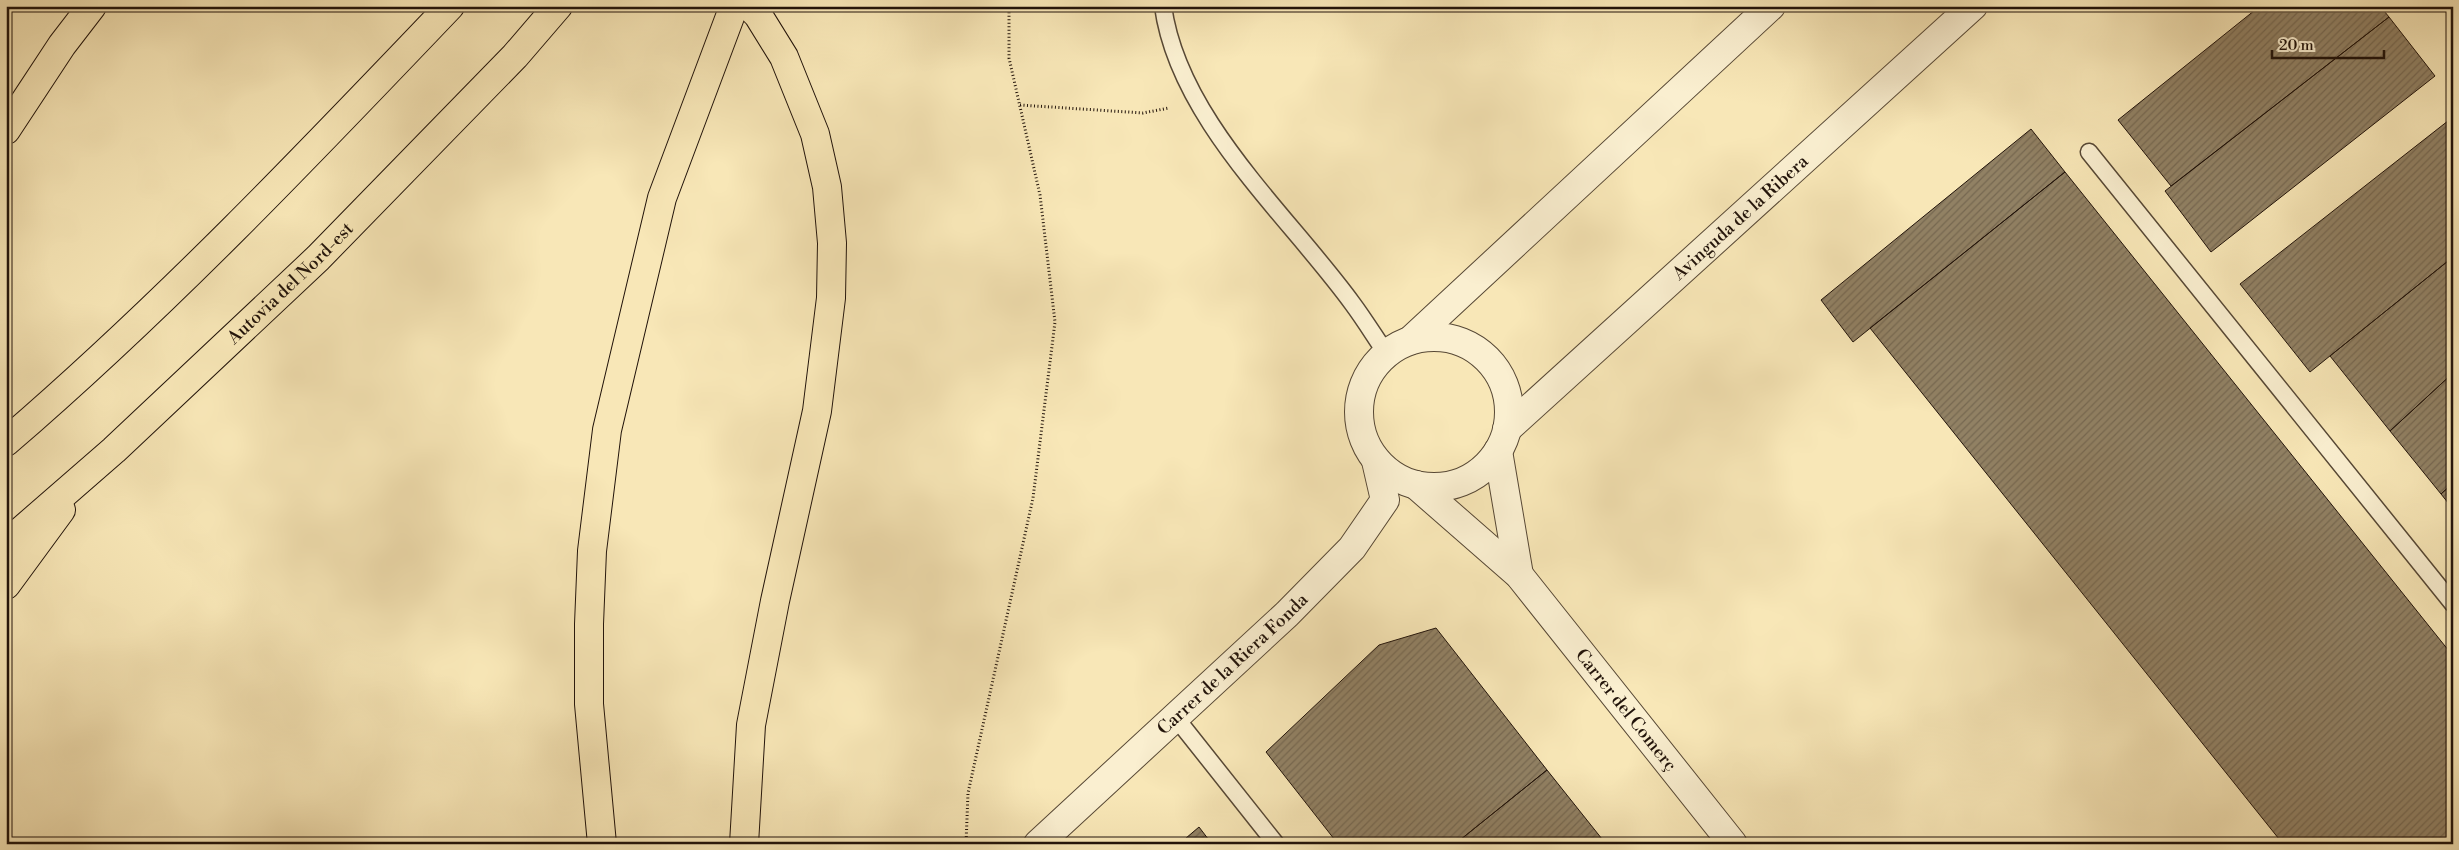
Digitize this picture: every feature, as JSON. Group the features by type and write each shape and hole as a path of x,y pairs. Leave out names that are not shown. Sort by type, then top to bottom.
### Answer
{"highway":[{"path":"6,130 62,45 92,6"},
{"path":"6,442 51,404 256,209 450,6"},
{"name":"Autovia del Nord-est","path":"6,544 88,473 318,258 515,56 558,6"},
{"path":"602,844 589,704 589,624 592,551 607,430 662,198 734,6"},
{"path":"744,844 751,725 775,601 817,411 831,298 832,243 827,187 815,134 784,57 758,16 749,6"},
{"path":"6,585 88,473"}],"street":[{"path":"1411,340 1433,336 1456,340 1476,350 1492,365 1504,384 1509,406 1503,440 1483,470 1463,482 1440,487 1416,485 1394,477 1376,461 1364,440 1358,417 1361,393 1370,371 1386,353 1411,340 1771,6"},
{"name":"Avinguda de la Ribera","path":"1503,440 1973,6"},
{"name":"Carrer del Comerç","path":"1503,440 1519,575"},
{"name":"Carrer de la Riera Fonda","path":"1038,844 1287,614 1352,548 1385,500 1376,461"},
{"name":"Carrer del Comerç","path":"1416,485 1519,575 1733,844"}],"lane":[{"path":"1163,6 1179,67 1224,144 1352,302 1386,353"},
{"path":"2089,152 2453,604"},
{"path":"1176,718 1276,844"}],"path":[{"path":"966,844 968,793 1033,498 1054,322 1040,195 1009,58 1009,6"},
{"path":"1020,105 1143,114 1199,101"}],"building":[{"path":"2260,6 2380,6 2389,17 2171,186 2118,120"},
{"path":"2389,17 2435,76 2211,252 2165,191"},
{"path":"2453,117 2453,257 2310,372 2240,284"},
{"path":"2031,129 2065,172 1853,342 1821,300"},
{"path":"2065,172 2453,656 2453,844 2283,844 1870,328"},
{"path":"2453,257 2453,373 2390,431 2330,356"},
{"path":"2453,373 2453,483 2441,494 2390,431"},
{"path":"2453,483 2453,509 2441,494"},
{"path":"1436,628 1547,770 1455,844 1338,844 1266,752 1379,645"},
{"path":"1547,770 1606,844 1455,844"},
{"path":"1199,827 1212,844 1179,844"}]}
